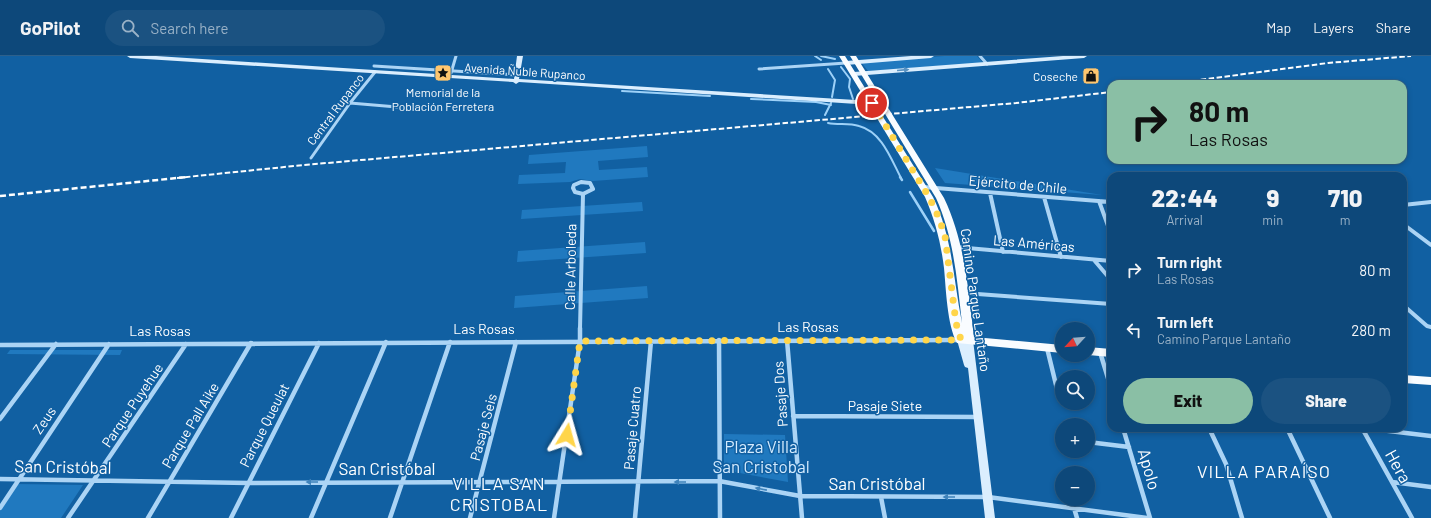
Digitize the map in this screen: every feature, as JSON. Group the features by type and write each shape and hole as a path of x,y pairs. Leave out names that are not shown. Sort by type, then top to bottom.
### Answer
{"main road":[{"name":"Camino Parque Lantaño","path":"842,56 935,207 945,236 956,323 965,340"},
{"name":"Camino Parque Lantaño","path":"855,59 934,188 949,218 956,247 962,293 965,340"},
{"path":"965,340 1055,349"},
{"path":"1095,352 1105,353"},
{"path":"1407,378 1431,381"}],"street":[{"name":"Avenida Ñuble Rupanco","path":"130,56 450,74 517,75"},
{"path":"450,74 456,56"},
{"path":"516,82 520,56"},
{"path":"758,69 846,63 855,59 931,56"},
{"path":"980,56 987,64"},
{"path":"1015,56 1020,61"},
{"path":"854,74 1084,56"},
{"name":"Central Rupanco","path":"311,158 374,69"},
{"name":"Avenida Ñuble Rupanco","path":"450,74 516,82 872,103"},
{"path":"350,103 396,107"},
{"path":"584,182 592,184 593,187 591,191 583,194 575,192 573,188 574,185 584,182"},
{"name":"Ejército de Chile","path":"923,187 1107,202"},
{"path":"990,193 1003,252"},
{"name":"Calle Arboleda","path":"554,518 580,341 583,194"},
{"path":"1044,197 1061,257"},
{"path":"1099,201 1107,223"},
{"path":"1407,205 1430,203"},
{"path":"1407,227 1431,245"},
{"name":"Las Américas","path":"956,247 1107,261"},
{"path":"1094,260 1107,275"},
{"path":"962,293 1107,304"},
{"path":"1407,308 1429,326"},
{"path":"719,340 720,518"},
{"name":"Las Rosas","path":"0,345 719,340 965,340"},
{"name":"Pasaje Dos","path":"787,340 802,518"},
{"name":"Camino Parque Lantaño","path":"965,340 974,387 990,518"},
{"name":"Pasaje Cuatro","path":"635,518 651,341"},
{"path":"311,518 386,342"},
{"path":"390,518 450,342"},
{"name":"Pasaje Seis","path":"470,518 516,342"},
{"name":"Parque Pall Aike","path":"148,518 252,343"},
{"name":"Parque Queulat","path":"231,518 319,343"},
{"path":"0,419 56,344"},
{"name":"Zeus","path":"0,508 109,344"},
{"name":"Parque Puyehue","path":"68,518 186,344"},
{"path":"1046,348 1055,382"},
{"path":"1105,353 1107,365"},
{"name":"Pasaje Siete","path":"793,416 978,417"},
{"name":"Apolo","path":"1124,432 1150,518"},
{"path":"1211,432 1226,464 1242,518"},
{"path":"1289,432 1330,518"},
{"name":"Hera","path":"1365,432 1412,518"},
{"path":"1397,432 1431,436"},
{"path":"1095,443 1129,447"},
{"name":"San Cristóbal","path":"0,479 249,483 719,481 800,496 988,497 1147,518"},
{"path":"1392,482 1431,487"},
{"path":"881,497 885,518"},
{"path":"1074,508 1077,518"}],"green space":[{"path":"944,56 977,56 983,63 868,71 861,62"},
{"path":"647,146 648,157 598,161 599,170 647,167 648,177 593,181 580,179 570,182 518,184 519,175 565,173 566,162 528,164 529,155"},
{"path":"935,168 1102,195 945,183"},
{"path":"642,202 643,211 521,219 522,210"},
{"path":"645,242 646,253 517,262 518,251"},
{"path":"647,286 648,298 514,308 515,296"},
{"path":"10,350 122,350 120,355 7,354"},
{"name":"Plaza Villa San Cristobal","path":"724,434 785,435 788,482 724,470"},
{"path":"17,484 83,485 61,518 0,518 0,511"}],"waterway":[{"path":"815,56 821,60"},
{"path":"821,56 835,59"},
{"path":"841,67 850,79 849,87 853,99"},
{"path":"828,69 835,80 832,97"},
{"path":"622,91 710,96"},
{"path":"751,99 816,102 830,105"},
{"path":"825,115 830,105"},
{"path":"828,123 859,126 874,134 885,147 901,178"},
{"path":"910,192 934,231"}],"railway":[{"path":"1199,80 1328,63 1411,56"},
{"path":"177,178 304,165 1016,103 1107,92"},
{"path":"0,196 187,177"}],"place":[{"name":"Memorial de la Población Ferretera","path":"443,73"},
{"name":"Coseche","path":"1091,76"}],"district":[{"name":"VILLA PARAÍSO","path":"1264,471"},
{"name":"VILLA SAN CRISTOBAL","path":"499,493"}],"route":[{"path":"567,435 580,341 961,340 956,323 945,236 935,207 872,103"}]}
